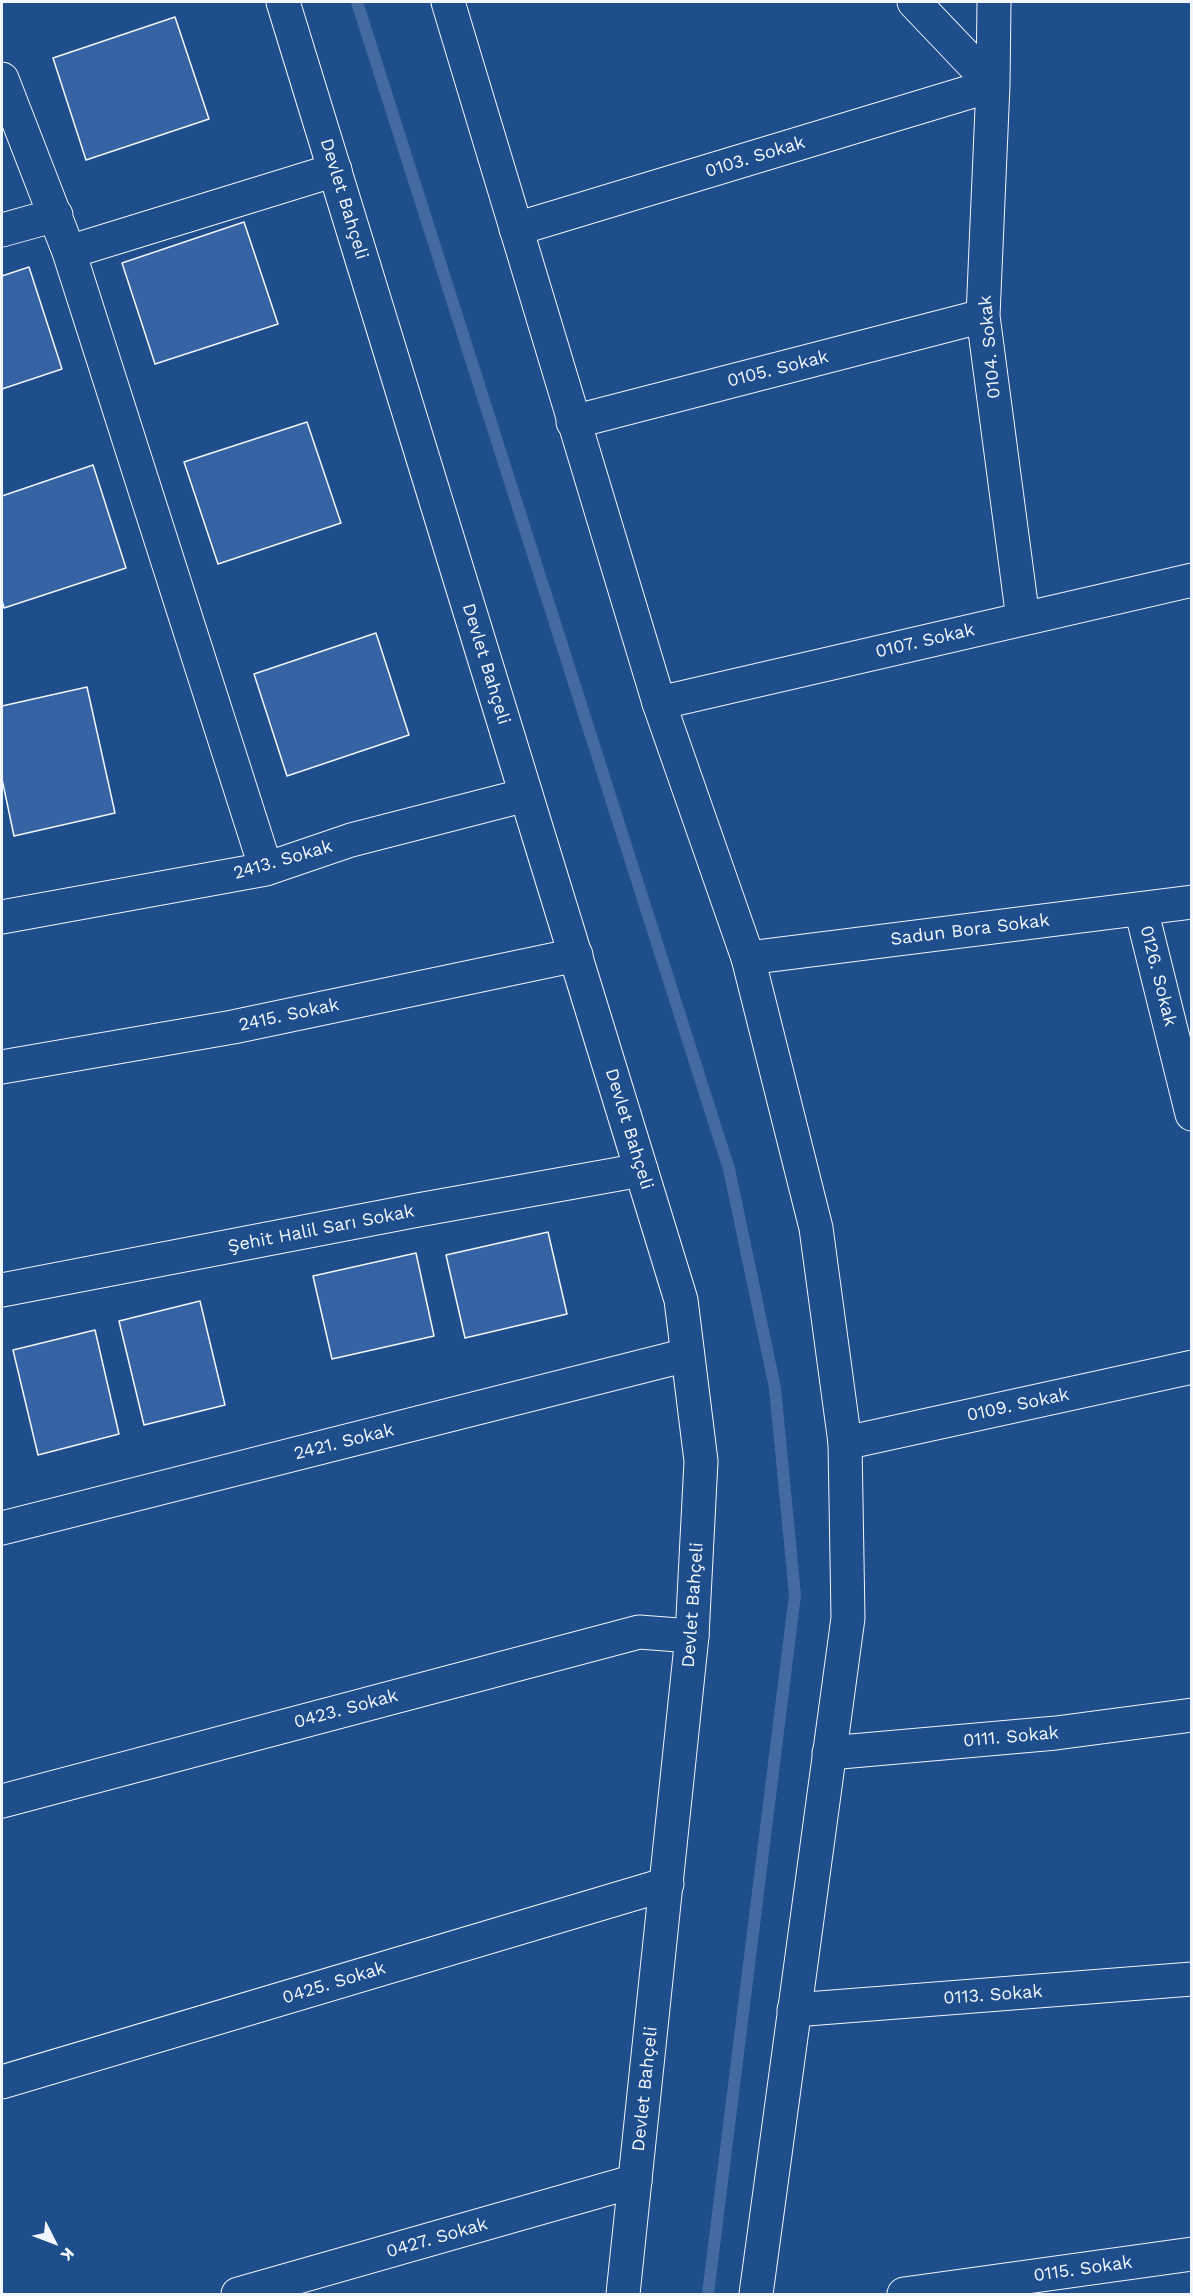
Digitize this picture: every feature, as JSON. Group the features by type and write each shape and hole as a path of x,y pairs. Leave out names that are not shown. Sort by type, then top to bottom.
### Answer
{"street":[{"name":"Devlet Bahçeli","path":"284,2 681,1300 701,1461 692,1636 623,2295"},
{"path":"448,2 659,703 748,958 816,1228 845,1443 848,1618 756,2295"},
{"path":"914,2 993,85"},
{"name":"0104. Sokak","path":"994,2 993,85 983,316 1023,619"},
{"path":"2,79 69,252 266,869"},
{"name":"0103. Sokak","path":"516,229 993,85"},
{"path":"69,252 335,170"},
{"path":"2,230 56,215"},
{"name":"0105. Sokak","path":"573,422 983,316"},
{"name":"0107. Sokak","path":"659,703 1191,580"},
{"name":"2413. Sokak","path":"2,917 266,869 351,840 526,795"},
{"name":"Sadun Bora Sokak","path":"748,958 1191,902"},
{"name":"0126. Sokak","path":"1141,909 1191,1114"},
{"name":"2415. Sokak","path":"2,1067 233,1027 576,955"},
{"name":"Şehit Halil Sarı Sokak","path":"2,1290 418,1210 641,1170"},
{"name":"2421. Sokak","path":"2,1528 687,1355"},
{"name":"0109. Sokak","path":"845,1443 1191,1367"},
{"name":"0423. Sokak","path":"2,1801 639,1632 692,1636"},
{"name":"0111. Sokak","path":"830,1753 1056,1733 1191,1715"},
{"name":"0425. Sokak","path":"2,2082 667,1884"},
{"name":"0113. Sokak","path":"794,2010 1191,1979"},
{"name":"0427. Sokak","path":"238,2295 635,2181"},
{"name":"0115. Sokak","path":"904,2295 962,2290 1191,2254"}],"building":[{"path":"175,17 209,119 86,160 53,58"},
{"path":"244,222 278,324 155,364 122,263"},
{"path":"29,267 62,369 2,389 2,276"},
{"path":"307,422 341,523 218,564 184,462"},
{"path":"93,465 126,568 4,608 2,600 2,496"},
{"path":"376,633 409,735 287,776 254,674"},
{"path":"87,687 115,813 14,836 2,779 2,706"},
{"path":"548,1232 567,1314 465,1338 446,1255"},
{"path":"416,1253 434,1336 332,1359 313,1276"},
{"path":"200,1301 225,1405 144,1425 119,1321"},
{"path":"95,1330 119,1434 38,1455 13,1350"}],"waterway":[{"path":"357,2 729,1169 775,1388 795,1595 708,2294"}]}
